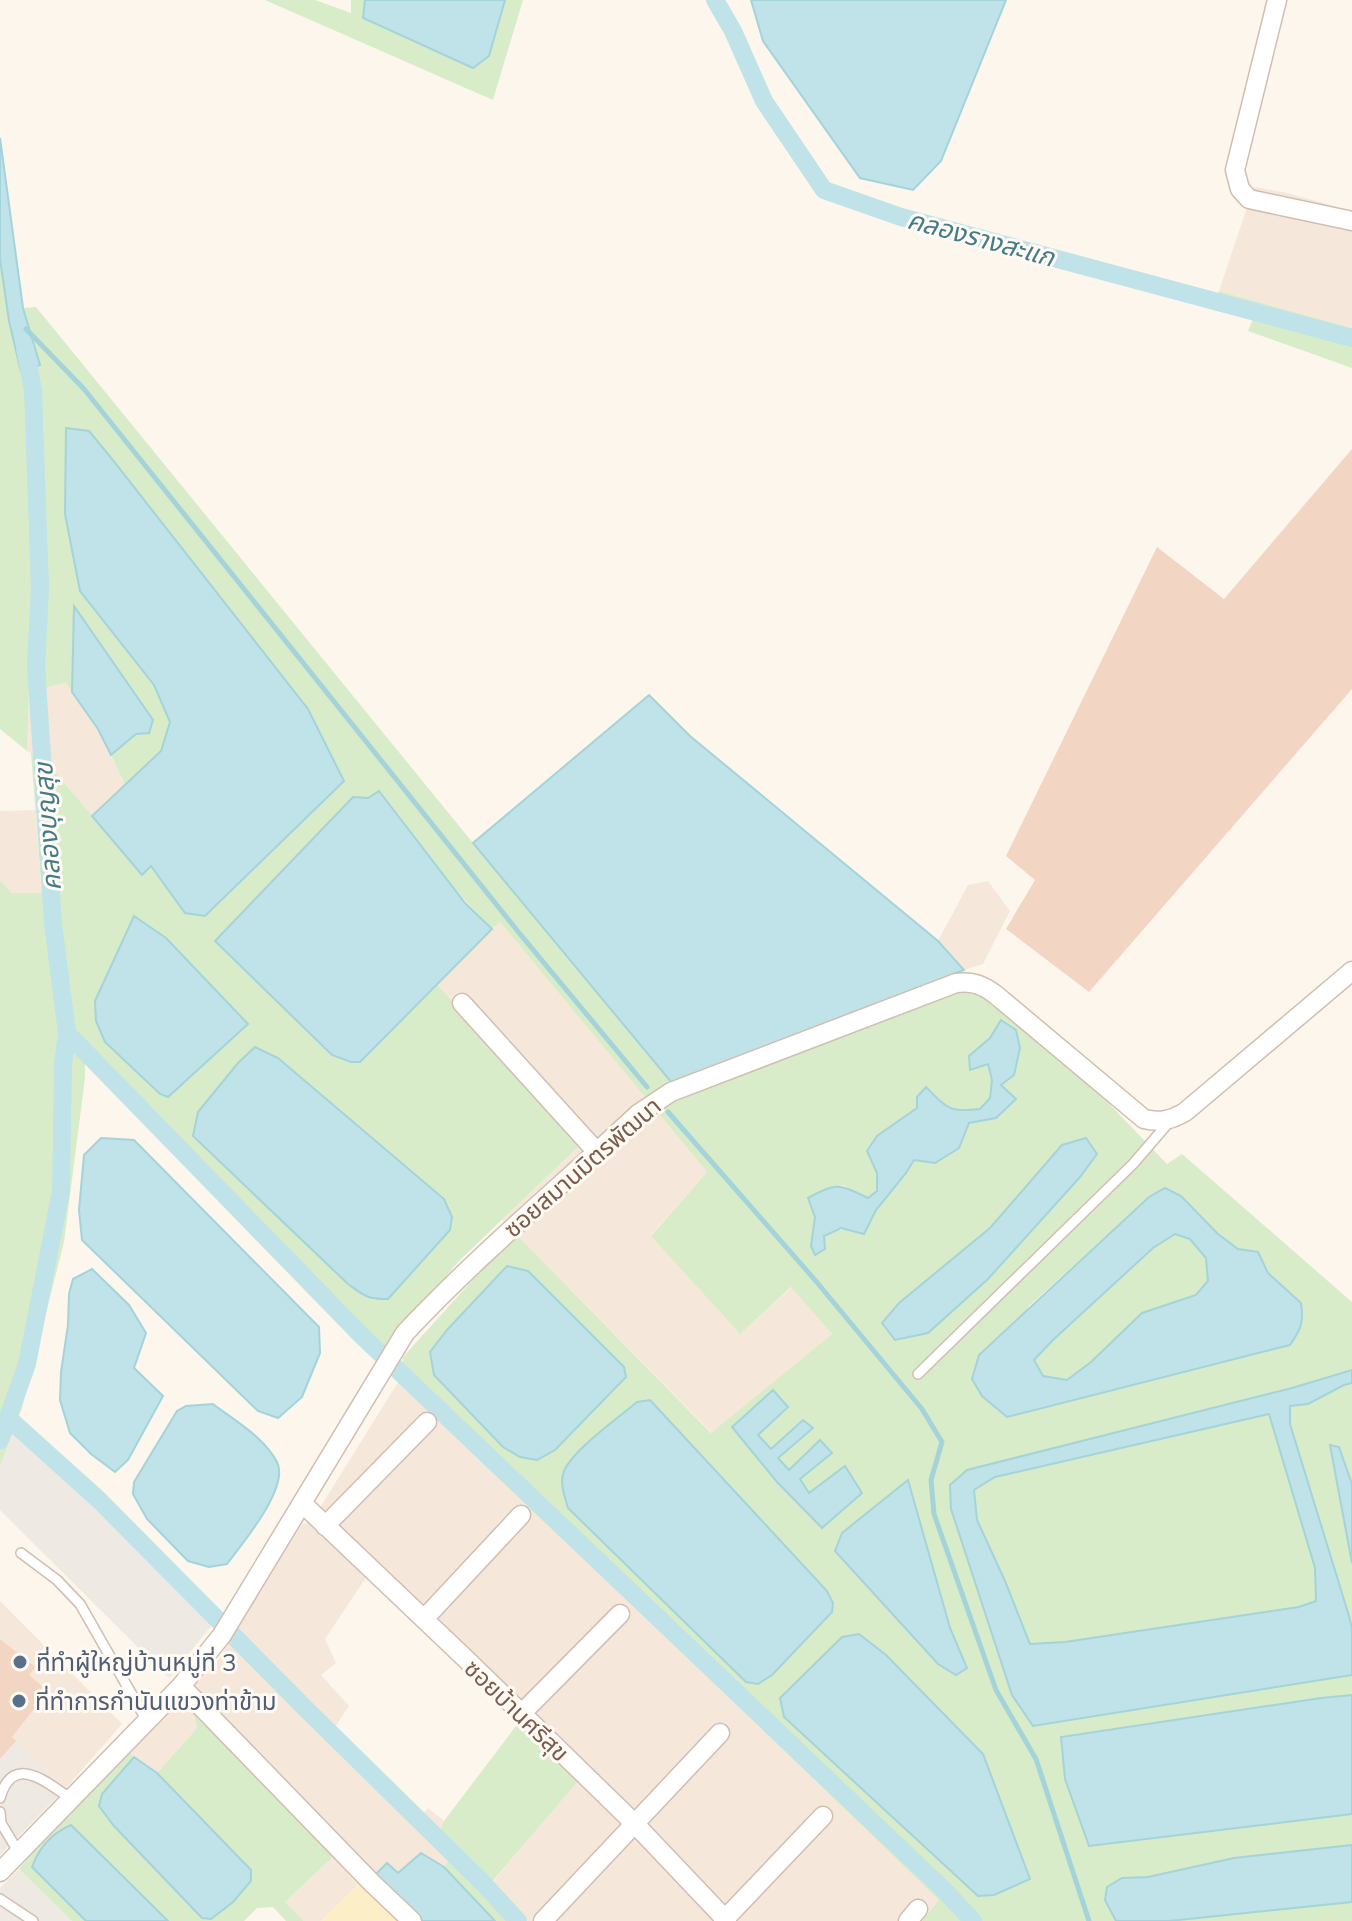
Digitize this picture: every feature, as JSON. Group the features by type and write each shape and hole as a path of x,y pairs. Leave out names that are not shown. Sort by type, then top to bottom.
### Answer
{"street":[{"path":"1277,0 1235,170 1240,189 1249,199 1352,221"},
{"path":"1172,1119 1185,1112 1352,971"},
{"name":"ซอยสมานมิตรพัฒนา","path":"0,1872 181,1686 226,1629 405,1333 490,1248 596,1151 638,1114 671,1092 956,983 970,981 996,995 1144,1119 1158,1122 1172,1119"},
{"path":"462,1003 596,1151"},
{"path":"325,1526 427,1422"},
{"name":"ซอยบ้านศรีสุข","path":"302,1503 634,1823 725,1920"},
{"path":"424,1619 521,1515"},
{"path":"521,1714 620,1614"},
{"path":"181,1686 412,1921"},
{"path":"543,1921 720,1733"},
{"path":"725,1920 823,1816"}],"lane":[{"path":"918,1374 1133,1164 1172,1119"},
{"path":"21,1553 57,1580 80,1604 147,1721"},
{"path":"0,1798 13,1777 28,1773 42,1778 71,1799"},
{"path":"0,1812 1,1823 19,1853"},
{"path":"0,1899 33,1921"}],"shaded area":[{"path":"1254,187 1352,211 1352,328 1219,291"},
{"path":"66,683 98,729 125,785 92,816 48,764 27,751 29,691"},
{"path":"35,810 42,893 12,893 0,880 0,811"},
{"path":"988,881 1010,911 983,964 964,970 938,941 968,885"},
{"path":"500,922 707,1172 651,1235 740,1334 792,1287 832,1334 712,1433 502,1220 581,1144 436,983"},
{"path":"400,1379 940,1900 922,1921 526,1921 490,1885 578,1780 367,1576 325,1639 336,1663 321,1675 349,1706 331,1733 420,1818 428,1808 444,1821 438,1835 457,1851 444,1867 421,1854 398,1873 374,1876 191,1706 197,1728 157,1773 134,1757 128,1750 218,1660 302,1524 311,1522"},
{"path":"14,1428 45,1454 212,1625 169,1678 0,1510 0,1466"},
{"path":"0,1601 122,1724 66,1788 0,1726"},
{"path":"0,1726 66,1788 0,1855"},
{"path":"333,1857 358,1885 321,1921 304,1921 285,1902"},
{"path":"19,1869 72,1921 0,1921 0,1888"}],"green space":[{"path":"265,0 315,0 351,13 351,0 365,0 363,18 489,56 505,0 523,0 493,100"},
{"path":"0,260 9,321 40,364 23,308 36,307 672,1083 963,987 982,995 1092,1086 1167,1164 1182,1154 1352,1302 1352,1370 967,1470 950,1486 951,1509 1033,1726 1352,1675 1352,1695 1061,1737 1089,1846 1352,1814 1352,1845 1234,1858 1148,1877 1122,1878 1105,1900 1116,1921 922,1921 939,1900 400,1379 403,1357 515,1233 711,1433 832,1334 791,1287 740,1334 651,1236 707,1172 500,922 492,929 368,798 353,798 215,942 332,1055 351,1062 360,1062 436,983 581,1144 458,1262 377,1358 85,1061 64,1242 22,1408 0,1466 0,880 12,893 42,893 31,753 48,764 142,874 151,866 185,913 344,781 308,709 88,431 80,591 154,685 170,722 161,751 125,785 111,755 136,734 75,607 72,692 66,683 29,691 27,751 0,729","holes":["1000,1021 1020,1048 1014,1075 1000,1086 996,1118 969,1122 959,1148 914,1160 876,1210 865,1233 836,1230 811,1246 815,1218 842,1185 868,1198 877,1191 877,1136 917,1108 926,1087 949,1108 980,1110 991,1094 991,1078 988,1064 969,1056 990,1038","278,1058 444,1199 452,1217 388,1299 374,1300 362,1295","1080,1177 988,1279 928,1333 899,1303 990,1228","1165,1188 1181,1196 1218,1234 1238,1249 1258,1252 1268,1273 1301,1303 1114,1389 1008,1417 982,1396 1029,1306 1149,1197","859,1634 886,1655 983,1754 978,1896 784,1717"]},
{"path":"1219,291 1352,328 1352,368 1248,331 1253,319 1213,310"},
{"path":"1175,1234 1190,1239 1206,1258 1208,1281 1196,1295 1142,1313 1067,1381 1043,1376 1034,1360 1153,1248"},
{"path":"1352,1383 1352,1484 1339,1447 1330,1446 1352,1563 1352,1628 1290,1423 1290,1406 1309,1404"},
{"path":"1269,1414 1315,1568 1316,1601 1299,1607 1065,1642 1030,1644 977,1520 974,1490 995,1477"},
{"path":"191,1704 336,1854 285,1902 304,1921 286,1921 273,1907 257,1908 244,1921 168,1921 71,1825 47,1842 32,1867 86,1921 72,1921 19,1869 128,1750 134,1757 102,1793 251,1870 157,1773 197,1728"},
{"path":"519,1722 579,1780 490,1884 526,1921 495,1921 444,1867 457,1851 438,1835 444,1821"},
{"path":"1352,1902 1352,1921 1169,1921"}],"sand":[{"path":"336,1855 421,1921 321,1921 358,1885 333,1857"}],"water":[{"path":"365,0 505,0 489,56 473,68 363,18"},
{"path":"751,0 1006,0 941,161 913,190 860,178 763,41"},
{"path":"0,138 23,308 40,365 21,372 9,321 0,259"},
{"path":"66,428 89,431 112,459 308,709 344,781 205,916 185,913 151,866 142,875 92,816 161,751 170,722 154,685 80,591 65,514"},
{"path":"74,606 153,720 149,733 136,734 111,755 98,729 72,692"},
{"path":"649,695 690,736 938,941 964,970 672,1083 473,843"},
{"path":"379,791 465,903 492,929 360,1062 351,1062 332,1055 215,941 353,797 368,798"},
{"path":"134,916 166,938 248,1024 168,1097 160,1094 105,1042 96,1021 95,1001"},
{"path":"1001,1020 1016,1030 1020,1048 1014,1075 1001,1085 1016,1099 996,1118 969,1123 959,1148 935,1163 914,1160 876,1210 864,1234 841,1228 824,1236 825,1249 815,1255 811,1246 815,1217 808,1198 832,1187 868,1198 877,1191 877,1173 867,1151 877,1136 917,1108 917,1097 926,1087 949,1107 980,1109 990,1098 992,1080 988,1064 970,1070 969,1056 990,1038"},
{"path":"255,1047 278,1058 444,1199 452,1217 450,1230 388,1299 366,1296 348,1284 193,1136 198,1112"},
{"path":"101,1138 134,1140 319,1327 320,1353 302,1397 278,1418 258,1411 82,1240 79,1210 84,1155"},
{"path":"1086,1138 1097,1154 988,1279 928,1333 895,1340 882,1323 899,1303 990,1228 1062,1145"},
{"path":"1165,1188 1181,1196 1218,1234 1238,1249 1258,1252 1268,1273 1301,1303 1302,1320 1294,1339 1290,1345 1007,1417 982,1396 972,1379 979,1355 1149,1197","holes":["1175,1234 1190,1239 1206,1258 1208,1281 1196,1295 1142,1313 1091,1362 1067,1380 1043,1376 1034,1360 1053,1340 1153,1248"]},
{"path":"507,1266 528,1271 624,1367 626,1377 555,1450 537,1460 520,1457 503,1447 434,1375 430,1352"},
{"path":"92,1269 129,1305 146,1333 134,1368 163,1396 128,1460 115,1472 70,1433 60,1400 69,1294 73,1279"},
{"path":"1352,1370 1352,1383 1308,1404 1290,1406 1290,1424 1352,1628 1352,1675 1033,1726 1012,1695 951,1509 950,1485 967,1470","holes":["1269,1414 1315,1568 1316,1601 1299,1607 1065,1642 1030,1644 977,1520 974,1490 995,1477"]},
{"path":"773,1390 788,1407 758,1435 771,1449 803,1420 813,1428 778,1458 789,1470 820,1440 832,1453 800,1479 809,1493 845,1466 862,1493 822,1528 777,1482 732,1427"},
{"path":"650,1400 827,1591 833,1603 832,1612 772,1675 758,1684 746,1682 568,1508 562,1480 569,1463 586,1444 637,1402"},
{"path":"213,1404 264,1445 277,1462 279,1473 271,1500 243,1543 227,1564 209,1567 188,1561 147,1519 133,1494 134,1482 177,1411 186,1406"},
{"path":"1330,1445 1339,1447 1352,1484 1352,1563"},
{"path":"908,1480 950,1628 967,1668 956,1675 938,1664 835,1551 842,1533"},
{"path":"859,1634 886,1655 983,1754 1030,1879 994,1895 978,1896 784,1717 780,1698 842,1637"},
{"path":"1352,1695 1352,1814 1089,1846 1065,1779 1061,1737"},
{"path":"134,1757 157,1773 251,1870 251,1881 233,1902 211,1919 202,1918 114,1826 99,1806 102,1794"},
{"path":"71,1825 168,1921 86,1921 32,1867 47,1842"},
{"path":"1352,1845 1352,1902 1169,1921 1116,1921 1105,1900 1107,1887 1122,1878 1148,1877 1234,1858"},
{"path":"421,1853 444,1867 495,1921 420,1921 374,1876 387,1863 398,1873"}],"building":[{"path":"1352,449 1352,689 1089,992 1006,929 1035,880 1006,856 1157,547 1224,599"},
{"path":"0,1639 35,1667 29,1675 48,1691 12,1737 16,1741 0,1759"}],"waterway":[{"name":"คลองรางสะแก","path":"715,0 733,31 764,101 824,190 901,217 1352,338"},
{"path":"26,329 84,389 520,934 647,1087"},
{"name":"คลองบุญสุข","path":"0,1440 27,1364 61,1191 63,1064 67,1033 53,923 36,666 40,588 33,391 25,348"},
{"path":"67,1033 361,1335 973,1921"},
{"path":"668,1112 815,1280 922,1409 942,1442 931,1480 934,1514 996,1690 1036,1759 1089,1921"},
{"path":"8,1418 99,1500 518,1921"}],"place":[{"name":"ที่ทำผู้ใหญ่บ้านหมู่ที่ 3","path":"20,1662"},
{"name":"ที่ทำการกำนันแขวงท่าข้าม","path":"19,1701"}]}
